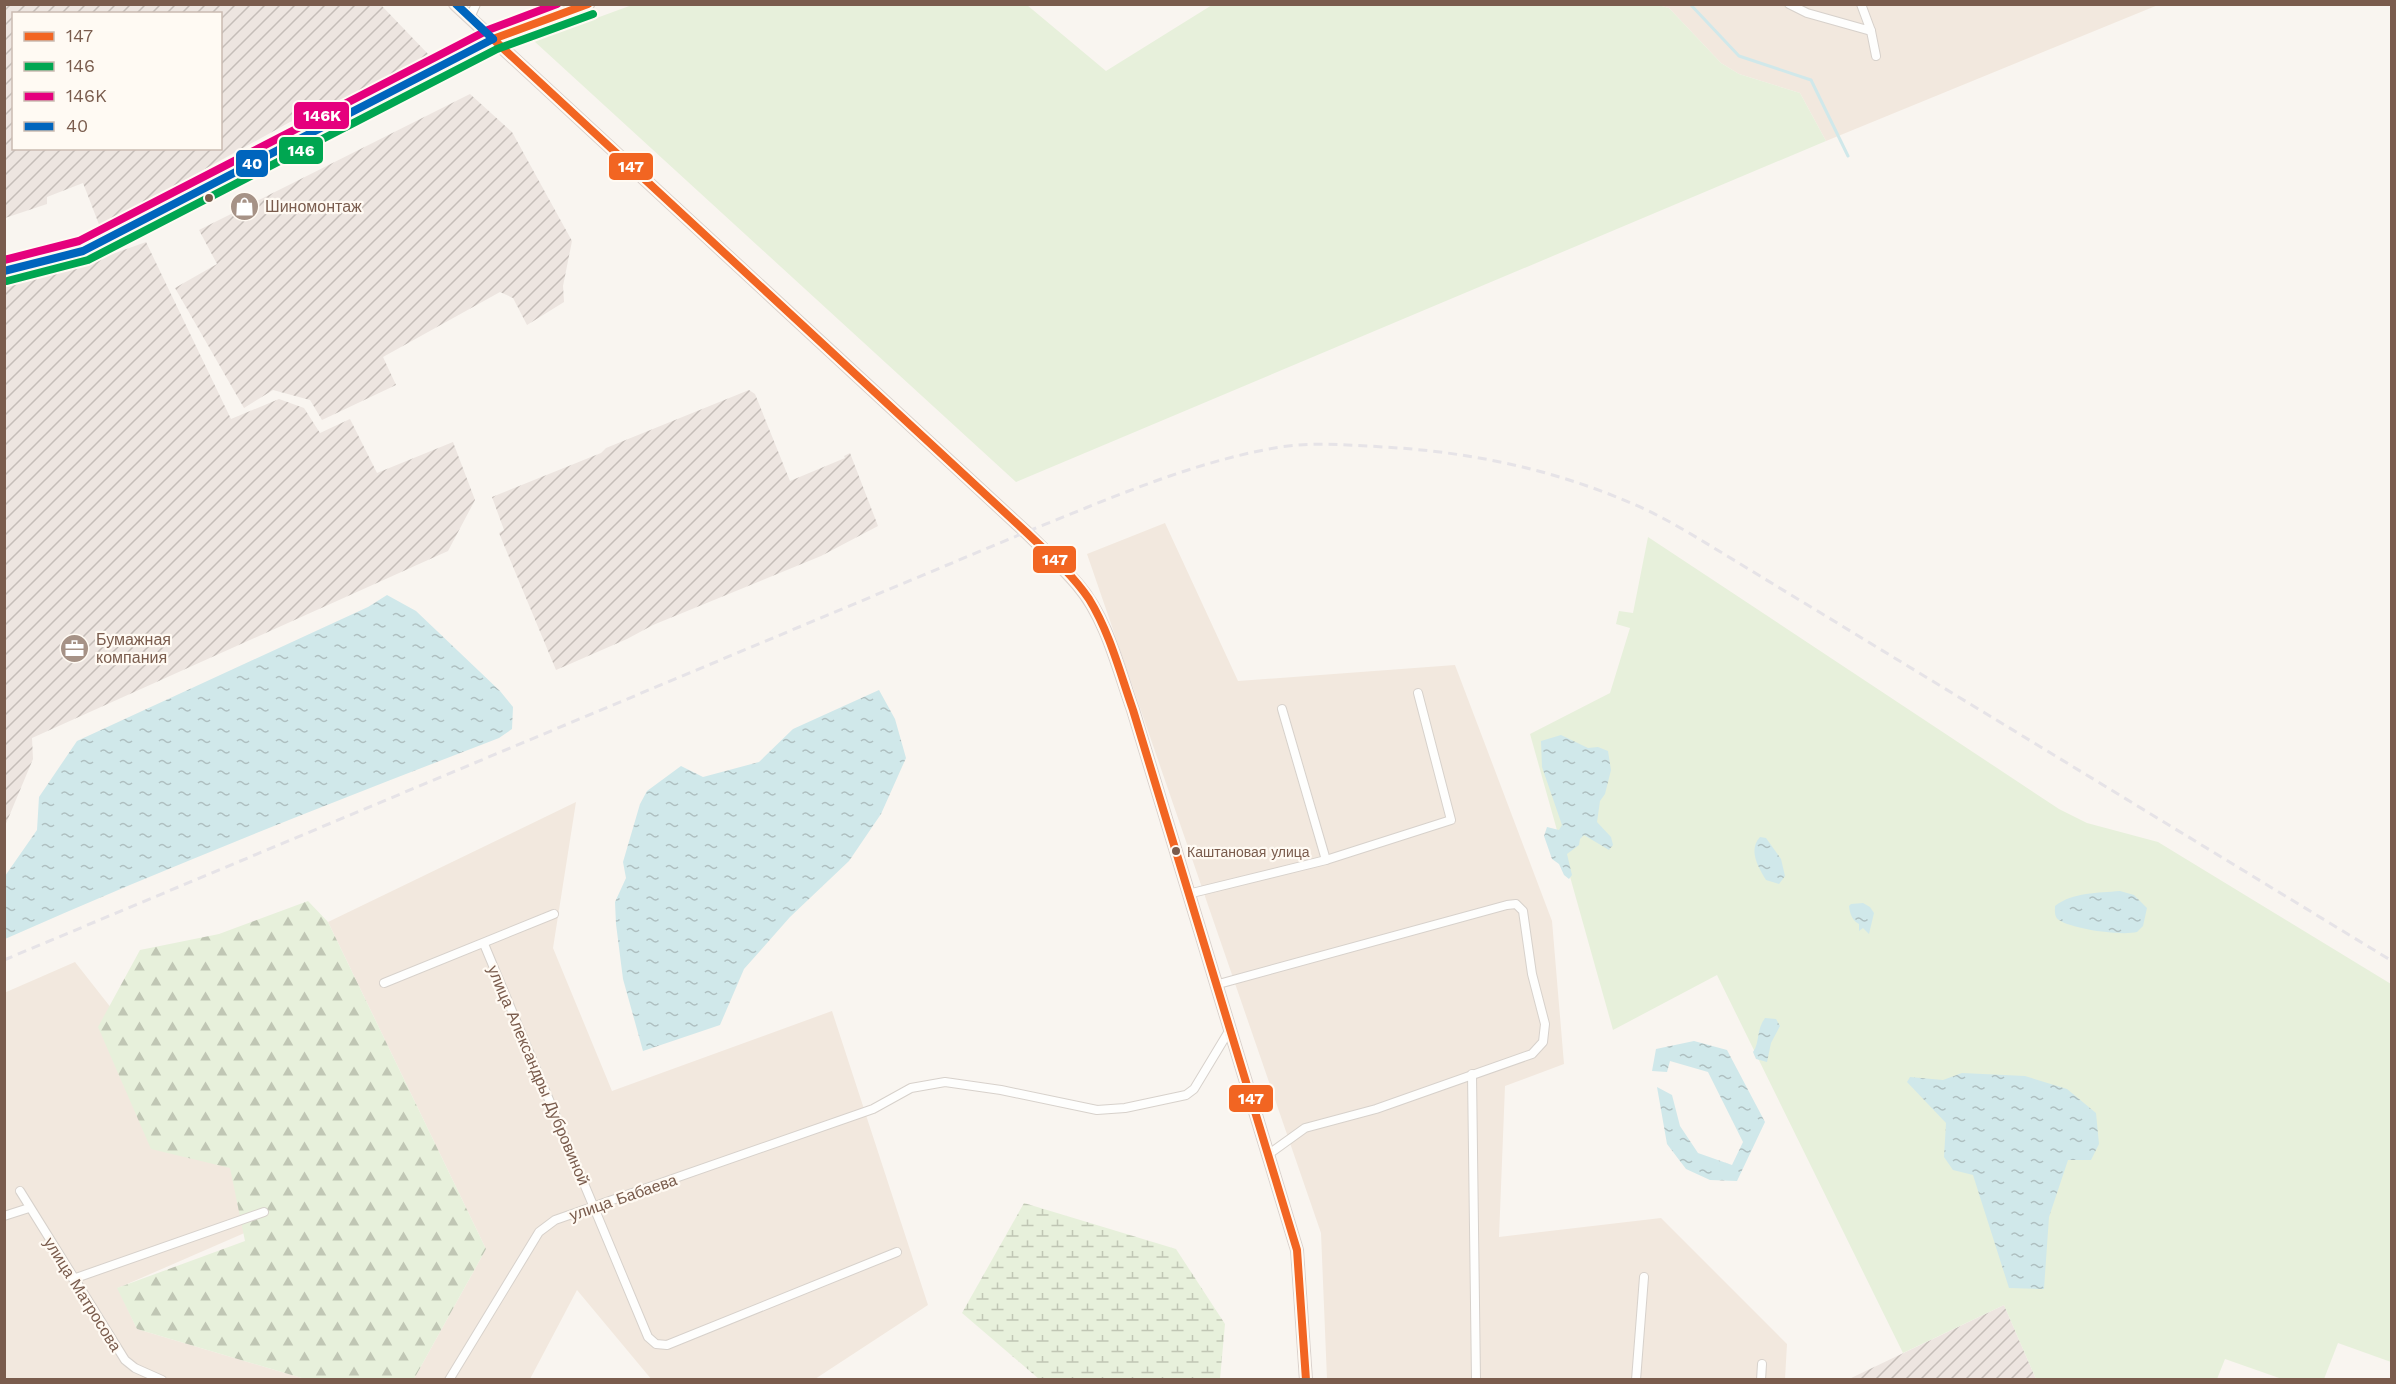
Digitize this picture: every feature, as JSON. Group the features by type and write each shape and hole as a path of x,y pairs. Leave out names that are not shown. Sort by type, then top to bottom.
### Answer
{"main road":[{"path":"455,4 1026,532 1078,585 1094,608 1105,631 1143,741 1297,1250 1306,1380"},
{"path":"4,271 83,251 493,39 589,4"}],"street":[{"path":"470,18 476,4"},
{"path":"1789,4 1807,13 1871,31"},
{"path":"1861,4 1871,31 1876,56"},
{"path":"1188,894 1326,860 1451,820 1418,693"},
{"path":"1282,709 1326,860"},
{"path":"1215,985 1507,905 1516,904 1522,911 1532,974 1545,1024 1543,1042 1532,1054 1376,1109 1305,1128 1269,1154"},
{"path":"384,983 554,914"},
{"name":"улица Александры Дубровиной","path":"484,944 648,1338 656,1344 667,1345 897,1252"},
{"name":"улица Бабаева","path":"449,1380 539,1232 555,1220 873,1109 911,1088 945,1082 1001,1090 1097,1110 1125,1108 1186,1095 1194,1089 1229,1031"},
{"path":"1472,1074 1476,1380"},
{"name":"улица Матросова","path":"20,1191 125,1360 135,1368 162,1380"},
{"path":"4,1216 29,1208"},
{"path":"73,1279 264,1212"},
{"path":"1636,1380 1644,1277"},
{"path":"1761,1380 1762,1364"}],"shaded area":[{"path":"4,5 381,5 429,55 418,68 290,122 100,227 83,183 47,197 47,204 5,218"},
{"path":"1658,5 2158,5 1826,141 1800,93 1739,74 1721,63 1669,8"},
{"path":"470,94 512,132 572,241 563,286 564,302 527,325 513,298 500,292 383,357 396,385 322,420 310,400 273,390 244,408 175,288 217,264 199,230"},
{"path":"146,242 231,419 279,399 304,408 320,433 350,419 377,473 453,442 475,500 448,551 32,738 33,759 5,826 5,286 82,265"},
{"path":"749,390 755,394 790,481 845,458 844,456 850,453 878,526 821,556 653,625 556,670 499,533 504,530 492,497"},
{"path":"1165,523 1238,681 1455,665 1552,921 1564,1064 1505,1086 1499,1237 1661,1218 1787,1344 1785,1379 1327,1379 1321,1233 1087,554"},
{"path":"576,802 553,948 612,1091 832,1011 928,1305 815,1379 652,1380 577,1290 530,1379 414,1379 486,1249 328,922"},
{"path":"75,962 277,1219 118,1288 137,1329 305,1379 5,1379 4,993"},
{"path":"2004,1305 2036,1379 1847,1380"}],"green space":[{"path":"632,5 1027,5 1106,71 1212,5 1658,5 1669,8 1721,63 1739,74 1800,93 1826,141 1016,482 534,41"},
{"path":"1648,537 2059,809 2087,823 2158,842 2391,984 2391,1362 2338,1343 2324,1379 2282,1379 2225,1359 2217,1379 2036,1379 2004,1305 1903,1353 1717,975 1613,1030 1530,734 1610,693 1630,628 1616,624 1619,611 1633,613"},
{"path":"308,901 328,922 486,1249 414,1379 305,1379 137,1329 117,1288 245,1241 230,1168 151,1149 98,1027 140,950 219,934"},
{"path":"1024,1203 1176,1249 1225,1324 1220,1379 1039,1379 962,1313"}],"water":[{"path":"387,595 416,611 500,691 513,707 512,729 499,738 127,886 5,939 5,876 37,830 39,797 77,741 368,607"},
{"path":"879,690 895,719 906,758 881,814 849,861 790,917 744,969 720,1025 643,1051 623,979 615,902 626,878 623,862 640,804 647,791 681,766 703,777 759,762 793,729"},
{"path":"1561,735 1588,748 1598,747 1608,751 1611,770 1605,794 1600,801 1597,822 1611,837 1613,845 1609,850 1584,835 1579,845 1567,854 1572,875 1569,879 1564,875 1559,864 1552,859 1544,836 1547,827 1559,830 1562,825 1542,767 1541,741"},
{"path":"1760,837 1766,838 1781,859 1785,876 1779,884 1766,880 1757,864 1755,847"},
{"path":"2120,891 2134,895 2147,908 2143,926 2137,932 2120,933 2085,929 2057,919 2055,906 2062,901 2086,894"},
{"path":"1863,903 1874,913 1869,934 1863,928 1859,931 1859,924 1853,919 1849,909 1851,904"},
{"path":"1765,1018 1776,1019 1780,1026 1771,1043 1767,1062 1756,1059 1753,1052"},
{"path":"1694,1041 1727,1050 1765,1122 1737,1181 1710,1180 1686,1169 1667,1144 1657,1087 1672,1095 1680,1126 1698,1153 1732,1165 1743,1142 1708,1072 1670,1061 1667,1072 1652,1071 1656,1049"},
{"path":"1962,1073 2025,1076 2067,1089 2096,1113 2099,1144 2091,1160 2068,1160 2049,1217 2044,1289 2009,1288 1973,1175 1953,1170 1944,1157 1946,1123 1907,1082 1910,1077 1943,1080"}],"waterway":[{"path":"1690,4 1739,56 1811,80 1848,156"}],"railway":[{"path":"4,960 1119,495 1214,462 1280,447 1319,444 1416,449 1510,464 1571,481 1643,508 1708,545 2392,961"}],"transit line":[{"name":"40","path":"456,4 493,39"},
{"name":"146K","path":"4,260 79,241 488,30 557,4"},
{"name":"147","path":"588,4 493,39 1043,548 1075,581 1089,599 1103,625 1133,710 1297,1250 1306,1380"},
{"name":"146","path":"7,281 88,260 497,49 593,14"},
{"name":"40","path":"4,271 83,251 493,39"}],"place":[{"name":"Шиномонтаж","path":"244,206"},
{"name":"Бумажная компания","path":"75,648"},
{"name":"Каштановая улица","path":"1176,851"}]}
